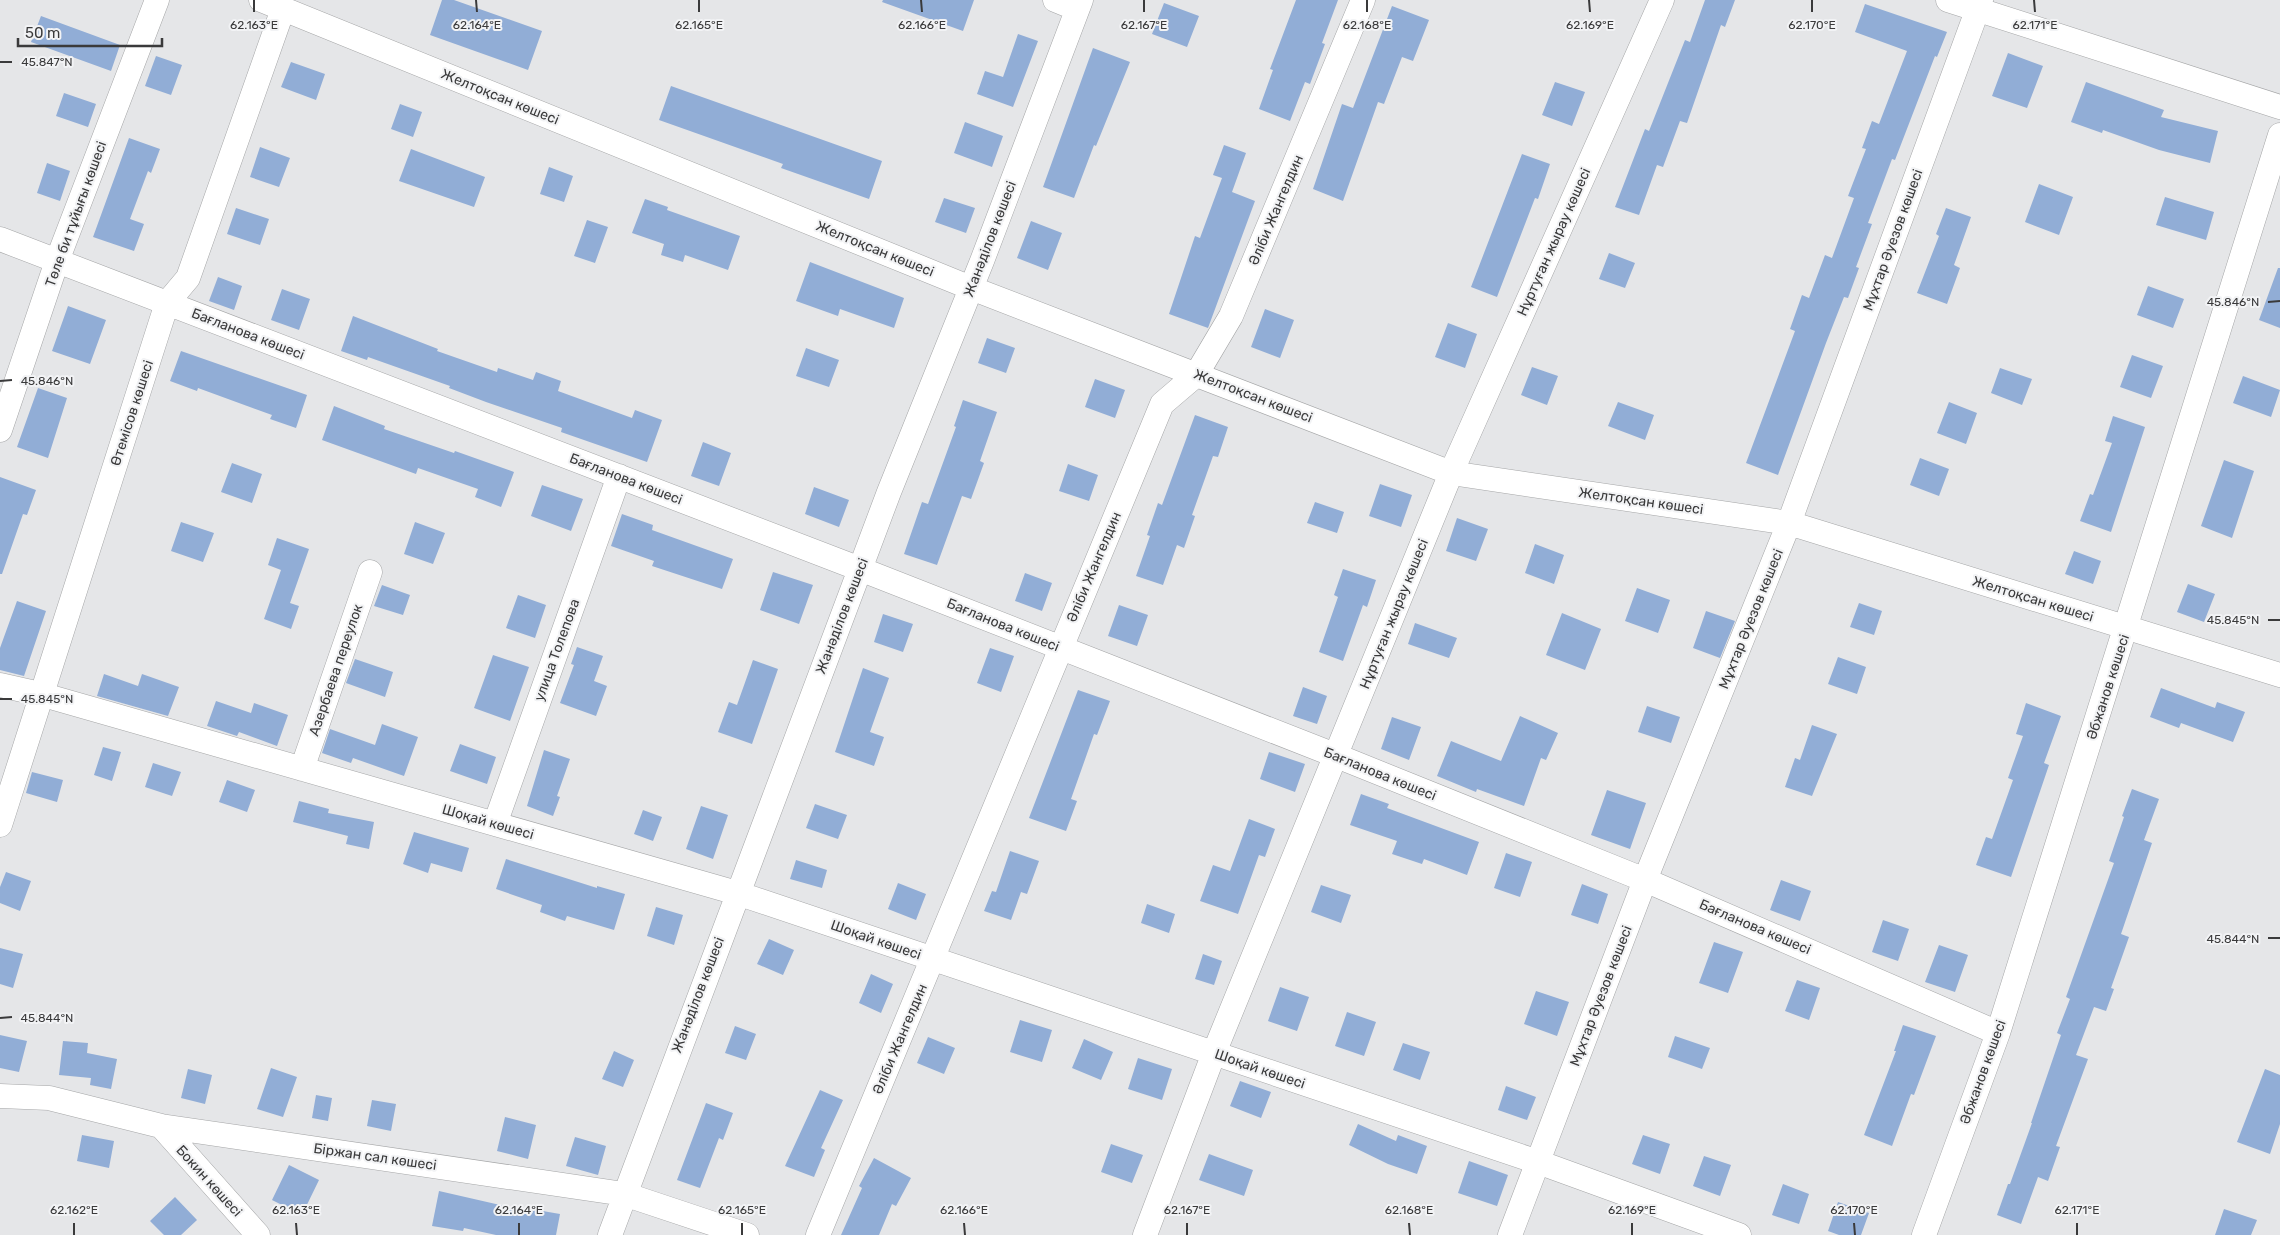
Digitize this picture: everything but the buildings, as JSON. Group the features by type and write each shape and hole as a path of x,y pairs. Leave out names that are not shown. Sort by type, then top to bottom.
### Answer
{"street":[{"name":"Төле би тұйығы көшесі","path":"0,430 57,261 157,0"},
{"name":"Желтоқсан көшесі","path":"260,0 971,288 1450,473 1789,523 2280,675"},
{"path":"1054,0 1079,4"},
{"name":"Әліби Жангелдин","path":"818,1235 1162,404 1196,375 1231,316 1363,0"},
{"name":"Нұртуған жырау көшесі","path":"1144,1235 1214,1053 1337,756 1450,473 1662,0"},
{"path":"1948,0 1979,6 2280,107"},
{"name":"Жанәділов көшесі","path":"610,1235 860,568 971,288 1079,4"},
{"name":"Мұхтар Әуезов көшесі","path":"1510,1235 1645,880 1789,523 1979,6"},
{"name":"Өтемісов көшесі","path":"0,825 40,694 168,303 188,278 283,9"},
{"name":"Әбжанов көшесі","path":"1924,1235 1998,1033 2127,628 2280,135"},
{"name":"Бағланова көшесі","path":"0,239 860,568 1337,756 1645,880 1998,1033"},
{"name":"улица Толепова","path":"495,824 619,476"},
{"name":"Азербаева переулок","path":"302,769 370,572"},
{"name":"Шоқай көшесі","path":"0,685 40,694 737,893 1538,1162 1739,1235"},
{"name":"Біржан сал көшесі","path":"0,1096 49,1098 161,1126 624,1194 747,1235"},
{"name":"Бокин көшесі","path":"161,1126 258,1235"}]}
